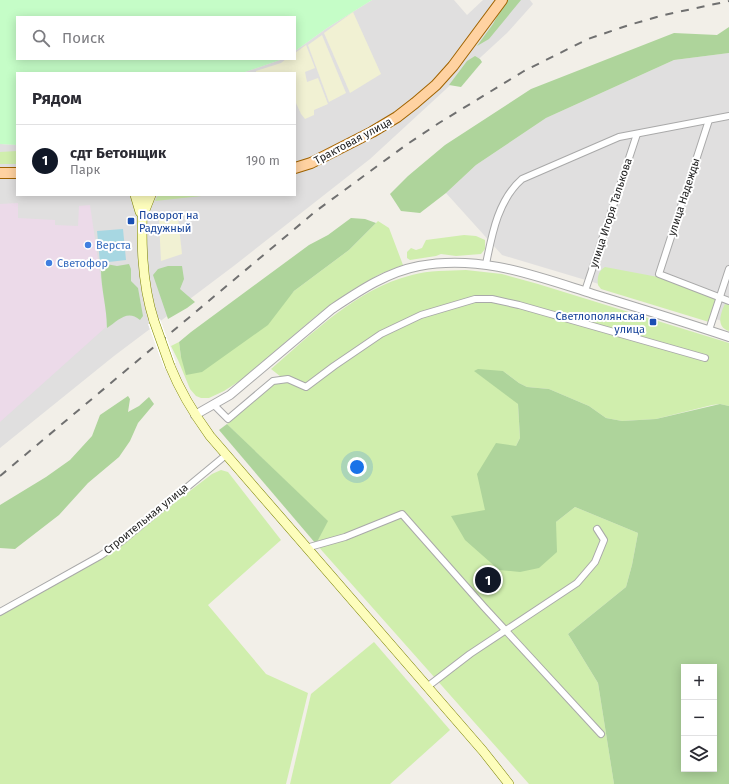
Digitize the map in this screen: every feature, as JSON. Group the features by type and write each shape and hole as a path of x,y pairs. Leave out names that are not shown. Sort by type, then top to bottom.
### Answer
{"main road":[{"name":"Трактовая улица","path":"296,168 311,163 372,132 397,117 415,103 436,85 453,66 502,0"},
{"path":"0,173 16,173"},
{"path":"134,196 142,221"},
{"path":"143,196 143,262 147,293 154,321 177,384 195,415 226,455 483,751 509,784"},
{"path":"142,221 151,196"}],"street":[{"path":"486,264 494,229 500,211 516,184 522,179 619,137 729,116"},
{"name":"улица Надежды","path":"709,120 658,274 720,297"},
{"name":"улица Игоря Талькова","path":"585,291 637,134"},
{"path":"195,415 214,405 241,386 332,309 370,285 392,274 418,266 448,262 470,262 512,269 729,337"},
{"path":"709,330 729,269"},
{"path":"720,297 729,301"},
{"path":"214,405 228,419 273,381 288,379 306,388 334,366 381,334 421,315 475,299 492,299 519,305 705,358"},
{"name":"Строительная улица","path":"0,612 100,556 122,541 226,455"},
{"path":"306,548 345,537 402,514 601,734"},
{"path":"427,687 463,659 577,583 595,562 604,540 597,529"}],"shaded area":[{"path":"372,0 454,0 467,15 483,0 530,0 533,4 507,33 370,159 235,265 114,356 0,448 0,144 16,145 16,196 296,196 296,72 245,72 280,60 296,60 296,50 327,28"},
{"path":"729,53 729,323 502,255 446,193 476,165 546,118 674,60"},
{"path":"18,203 18,218 55,220 55,225 78,226 79,206 90,205 106,314 106,327 0,422 0,204"}],"green space":[{"path":"0,0 372,0 327,28 296,50 296,16 16,16 16,60 280,60 245,72 16,72 16,145 0,144"},
{"path":"506,0 521,0 489,39 477,46 493,24"},
{"path":"353,12 381,74 350,93 324,33"},
{"path":"729,27 729,53 674,60 546,118 476,165 446,193 420,213 401,211 390,194 408,176 445,145 531,89 674,33 717,35"},
{"path":"322,35 346,93 329,102 308,45"},
{"path":"306,45 315,68 305,72 307,82 318,78 328,104 314,110 314,115 305,119 296,103 296,72 256,72 281,63 285,60 296,60 296,52"},
{"path":"475,56 482,62 461,87 449,85 467,61"},
{"path":"16,151 16,164 0,164 0,152"},
{"path":"158,196 202,196 155,201"},
{"path":"178,218 182,254 161,261 159,220"},
{"path":"351,218 365,219 376,223 349,250 294,291 268,325 202,372 186,375 179,342 309,245 328,235"},
{"path":"378,221 389,228 403,265 380,274 349,292 316,316 241,380 224,391 209,398 201,398 196,396 190,389 171,346 179,342 181,357 285,301 294,291 349,250"},
{"path":"464,235 476,236 485,240 485,249 481,254 456,256 441,254 410,260 407,258 407,252 411,248 416,250 422,248 426,240"},
{"path":"106,264 117,266 129,264 131,269 131,281 138,288 143,316 140,320 135,317 127,316 119,319 107,328 101,269"},
{"path":"168,266 182,266 184,279 180,289 195,302 168,319 153,275 158,269"},
{"path":"605,267 658,277 715,298 715,305 709,322 601,289 598,285 598,277 599,273"},
{"path":"466,270 502,274 729,343 729,406 720,404 712,405 656,419 622,421 606,418 589,406 549,389 527,387 503,371 518,404 520,438 516,446 556,522 575,507 638,533 626,587 568,634 598,683 614,784 529,784 316,544 327,521 227,424 269,386 285,380 271,369 319,327 354,301 392,282 418,273"},
{"path":"725,304 729,305 729,331 722,326 720,320"},
{"path":"478,369 503,371 527,387 549,389 589,406 606,418 622,421 656,419 720,404 729,406 729,784 614,784 598,683 568,634 626,587 638,533 575,507 556,522 557,552 539,568 520,572 499,570 465,540 451,516 485,510 477,474 496,443 516,446 520,438 518,404 474,371"},
{"path":"128,396 130,399 128,412 139,406 149,397 154,404 138,423 130,441 119,457 88,483 59,515 15,549 0,548 0,505 46,477 70,460 92,436 100,415"},
{"path":"227,424 328,521 316,544 219,430"},
{"path":"221,470 228,472 281,540 208,605 266,674 308,693 286,784 0,784 0,615 105,556 212,474"},
{"path":"374,642 450,730 390,784 290,784 311,694"}],"water":[{"path":"123,229 126,260 100,263 97,231"}],"pier":[{"path":"160,319 176,363 164,368 148,324"}],"railway":[{"path":"0,476 316,211 406,145 439,123 524,71 588,39 664,15 729,1"}],"place":[{"name":"Поворот на Радужный","path":"131,221"},
{"name":"Верста","path":"88,245"},
{"name":"Светофор","path":"49,263"},
{"name":"Светлополянская улица","path":"653,322"},
{"name":"сдт Бетонщик","path":"488,580"}]}
